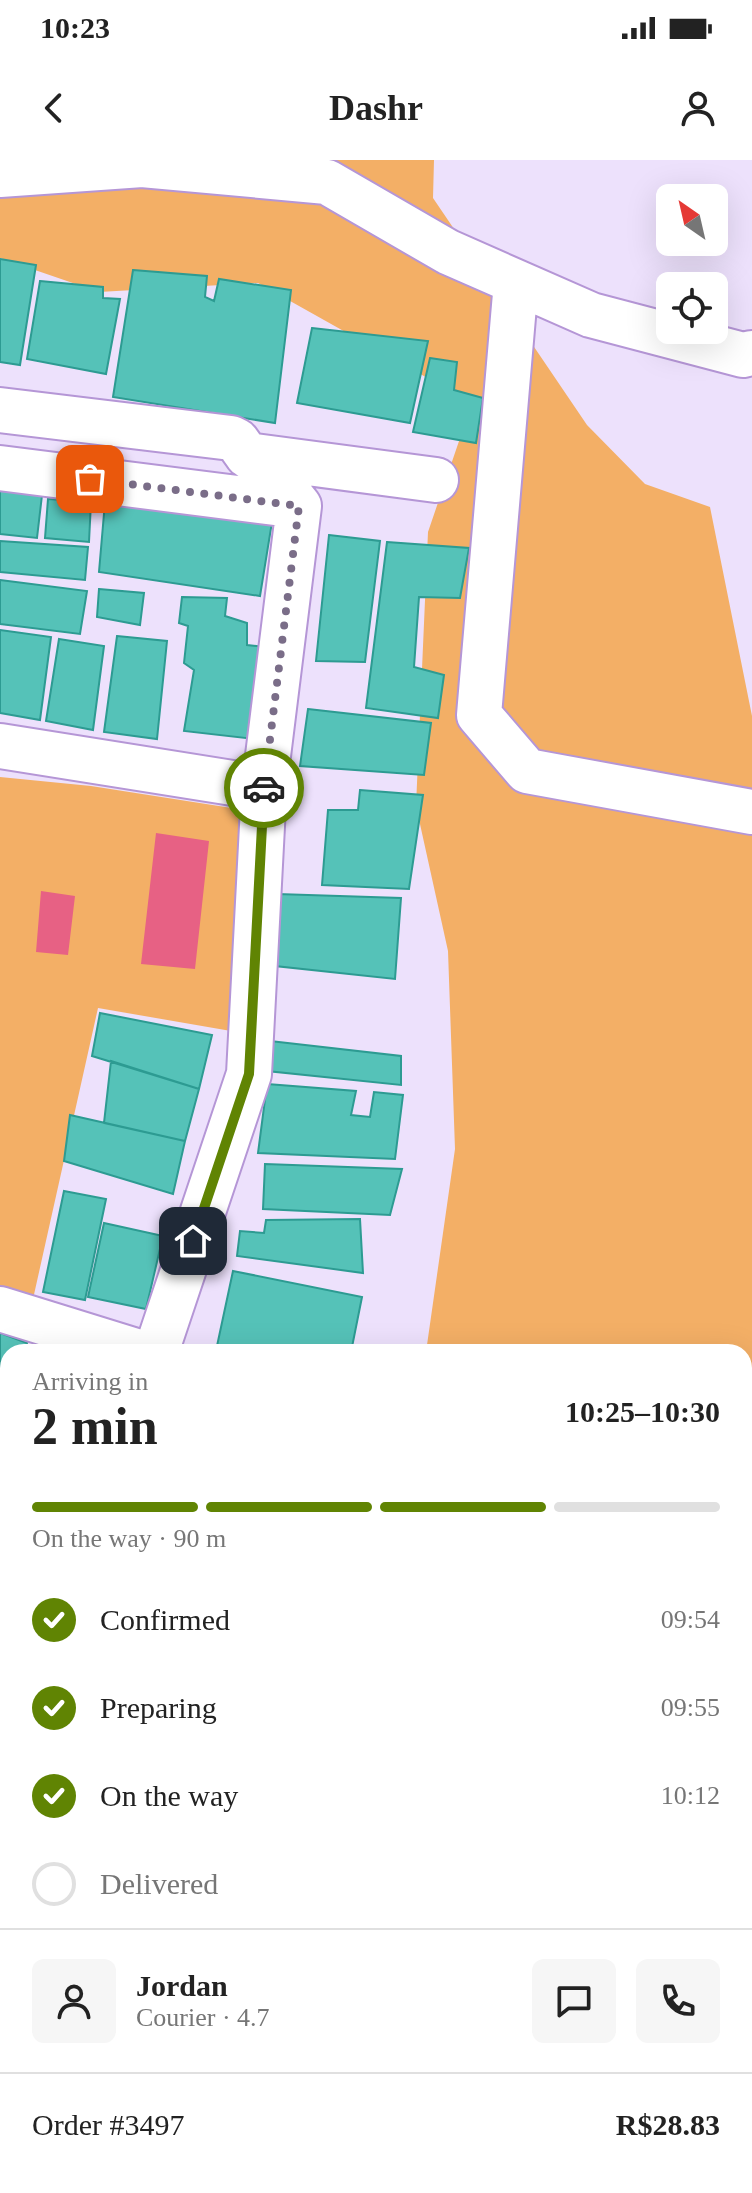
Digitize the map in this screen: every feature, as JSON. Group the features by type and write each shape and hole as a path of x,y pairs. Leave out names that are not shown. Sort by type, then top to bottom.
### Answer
{"street":[{"path":"0,175 142,165 327,182 448,252 591,315 743,355 752,353"},
{"path":"516,282 479,715 527,771 752,812"},
{"path":"0,410 436,480"},
{"path":"159,1344 249,1074 264,788 299,506 275,476 239,447"},
{"path":"0,468 299,506"},
{"path":"0,746 264,788"},
{"path":"0,1309 113,1344"}],"shaded area":[{"path":"0,160 434,160 433,198 587,425 645,484 710,507 752,716 752,1344 427,1344 455,1149 448,951 416,806 428,532 472,403 258,283 99,292 0,258"},
{"path":"0,777 91,786 238,809 254,826 231,1031 98,1008 31,1308 0,1298"},
{"path":"156,833 209,841 195,969 141,964"},
{"path":"41,891 75,896 68,955 36,952"}],"building":[{"path":"0,259 36,265 20,365 0,362"},
{"path":"133,270 207,276 205,297 214,301 219,279 291,290 275,423 113,397"},
{"path":"40,281 103,287 103,298 120,299 106,374 27,359"},
{"path":"312,328 428,341 410,423 297,403"},
{"path":"430,358 457,362 454,390 483,398 476,443 413,432"},
{"path":"0,489 42,495 37,538 0,534"},
{"path":"48,499 91,502 89,542 45,538"},
{"path":"105,502 272,522 260,596 99,572"},
{"path":"329,535 380,541 365,662 316,661"},
{"path":"0,541 88,547 85,580 0,572"},
{"path":"387,542 469,548 460,598 419,597 414,667 444,675 438,718 366,708"},
{"path":"0,580 87,591 80,634 0,624"},
{"path":"99,589 144,593 140,625 97,617"},
{"path":"182,597 227,598 225,616 247,623 247,645 265,647 254,739 184,731 194,670 184,663 188,626 179,623"},
{"path":"0,630 51,637 40,720 0,713"},
{"path":"117,636 167,641 157,739 104,732"},
{"path":"59,639 104,646 93,730 46,721"},
{"path":"308,709 431,723 424,775 300,766"},
{"path":"360,790 423,795 409,889 322,885 328,810 358,810"},
{"path":"277,894 401,898 395,979 275,966"},
{"path":"100,1013 212,1035 199,1089 92,1056"},
{"path":"270,1041 401,1056 401,1085 267,1071"},
{"path":"111,1061 199,1089 185,1141 104,1123"},
{"path":"267,1084 356,1091 351,1115 370,1117 374,1092 403,1095 395,1159 258,1153"},
{"path":"70,1115 185,1141 173,1194 64,1161"},
{"path":"265,1164 402,1169 390,1215 263,1209"},
{"path":"64,1191 106,1199 85,1300 43,1292"},
{"path":"360,1219 363,1273 237,1256 240,1231 264,1233 266,1220"},
{"path":"104,1223 163,1236 146,1309 88,1297"},
{"path":"233,1271 362,1297 353,1344 217,1344"},
{"path":"0,1333 27,1343 27,1344 0,1344"}],"way so far":[{"path":"90,479 299,506 264,788"}],"route":[{"path":"193,1241 249,1074 264,788"}]}
